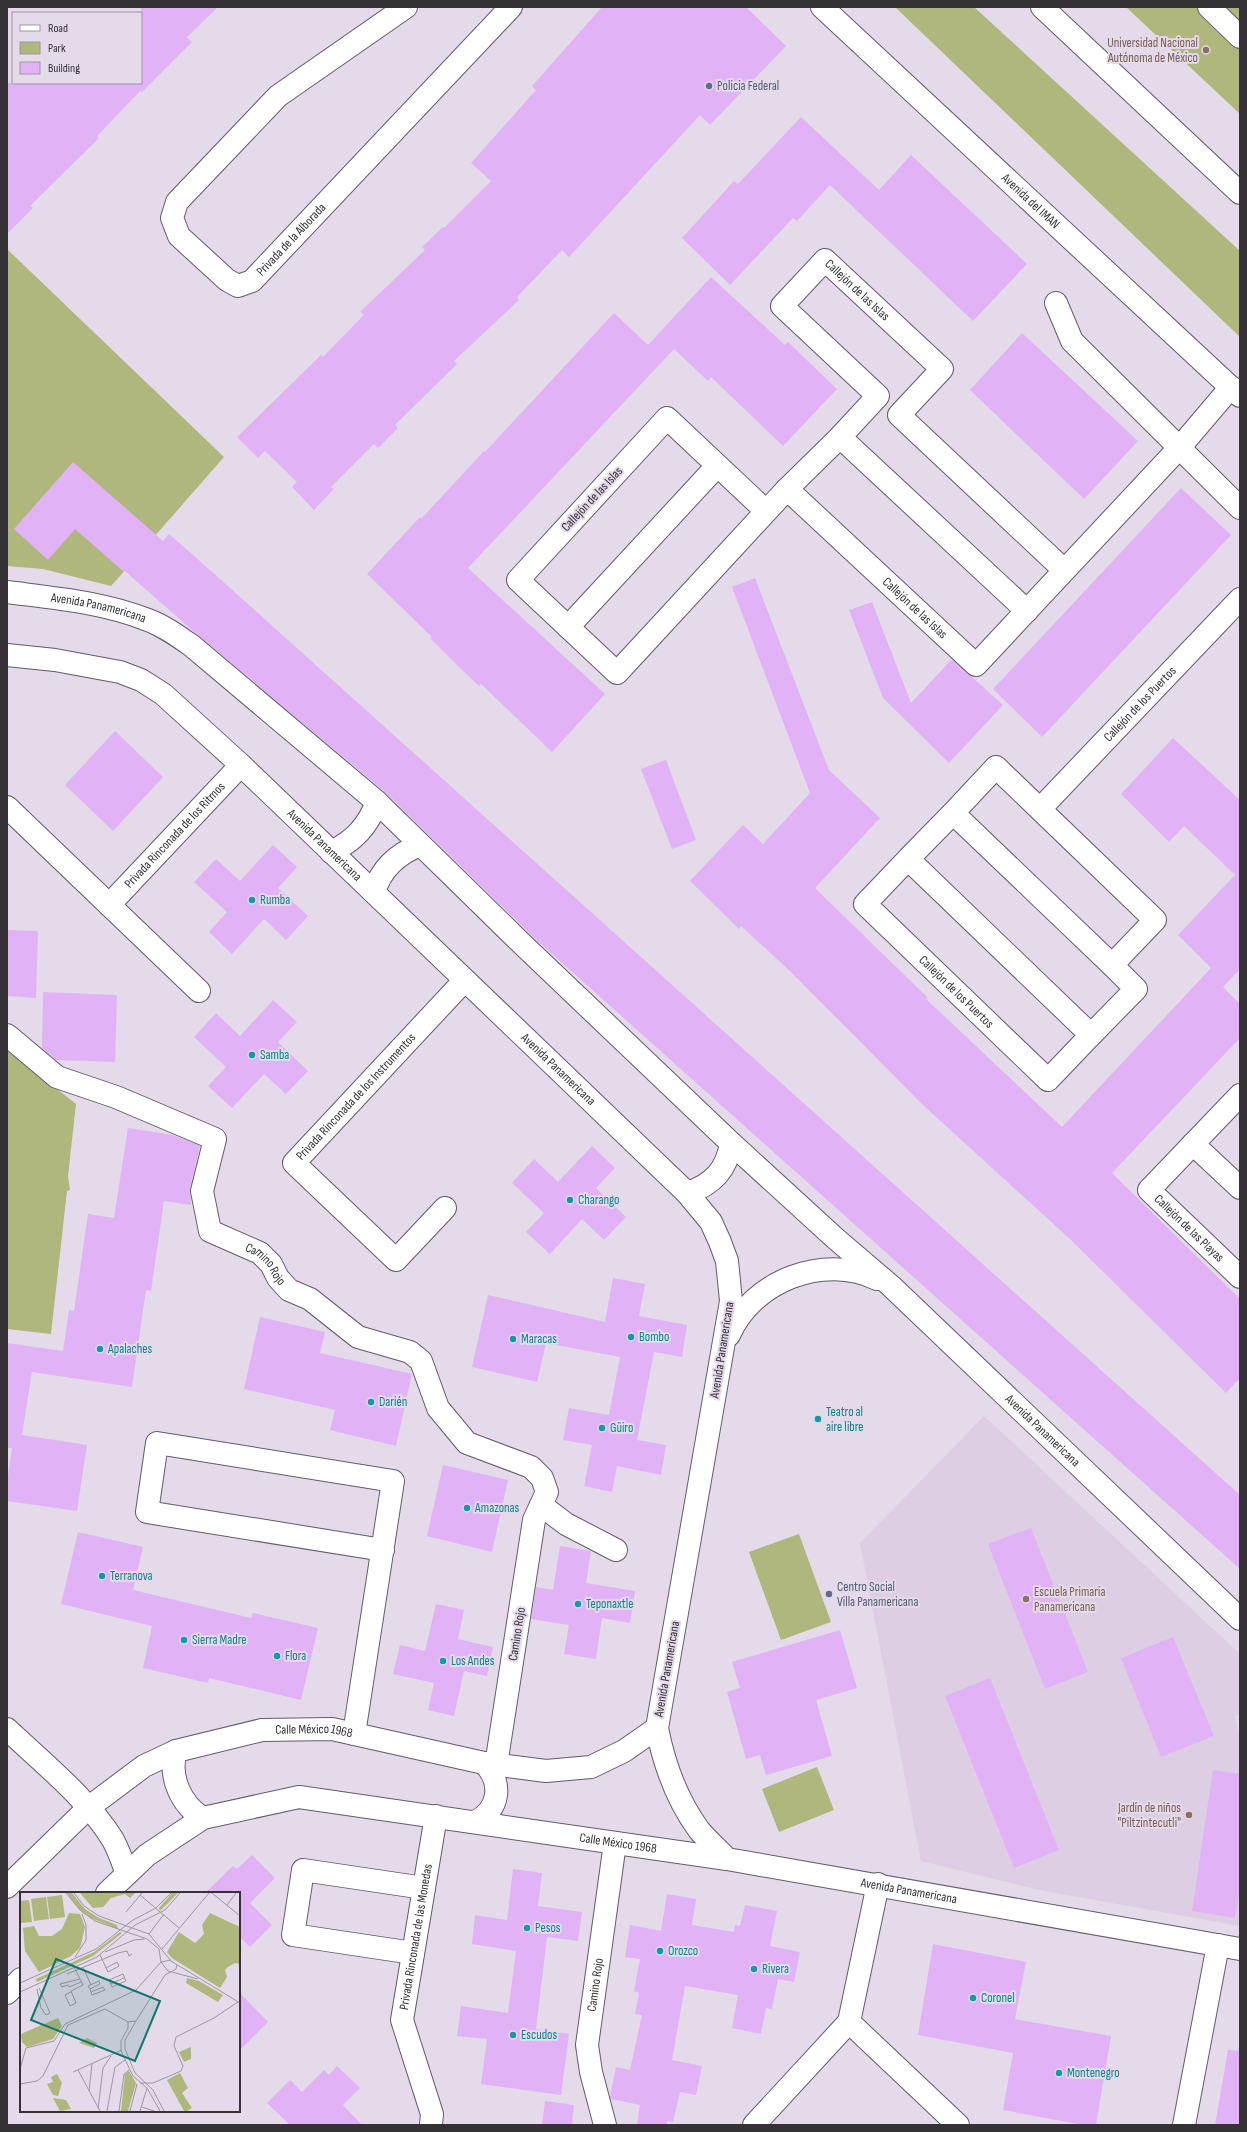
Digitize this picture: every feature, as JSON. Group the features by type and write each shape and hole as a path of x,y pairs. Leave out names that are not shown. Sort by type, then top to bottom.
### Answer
{"street":[{"name":"Privada de la Alborada","path":"406,7 278,96 177,202 172,218 179,236 228,280 238,286 252,281 511,7"},
{"name":"Avenida del IMAN","path":"822,7 1236,392"},
{"path":"1042,7 1240,193"},
{"path":"1208,7 1240,37"},
{"name":"Callejón de las Islas","path":"878,396 782,306 825,260 942,369 899,415"},
{"path":"1056,303 1072,341 1180,446 1240,508"},
{"name":"Callejón de las Islas","path":"766,511 667,418 518,580 617,673 787,489 976,665 1180,446 1236,392"},
{"path":"787,489 840,437 878,396 1064,570"},
{"path":"840,437 1026,611"},
{"path":"568,627 717,466"},
{"name":"Avenida Panamericana","path":"7,592 104,606 147,619 168,629 192,646 376,802 731,1143 836,1239 891,1286 1240,1619"},
{"name":"Callejón de los Puertos","path":"1040,809 1240,599"},
{"name":"Avenida Panamericana","path":"7,655 90,666 120,672 141,680 163,694 241,765 374,892 464,981 687,1193 711,1222 727,1261 731,1301 657,1728 666,1763 684,1806 700,1831 727,1859 878,1884 1240,1949"},
{"name":"Privada Rinconada de los Ritmos","path":"109,904 241,765"},
{"name":"Callejón de los Puertos","path":"953,813 1136,989 1048,1080 865,904 996,767 1155,920 1112,965"},
{"path":"331,852 349,842 358,834 372,814 376,802"},
{"path":"7,807 199,991"},
{"path":"374,892 382,873 389,864 408,850 420,845"},
{"path":"908,859 1091,1035"},
{"name":"Privada Rinconada de los Instrumentos","path":"445,1208 396,1260 294,1163 464,981"},
{"name":"Camino Rojo","path":"7,1035 57,1077 116,1097 215,1139 202,1191 210,1231 260,1252 271,1264 278,1278 289,1290 310,1299 358,1337 410,1352 421,1361 438,1408 467,1443 531,1467 542,1478 547,1492 534,1520 490,1764"},
{"name":"Callejón de las Playas","path":"1240,1095 1149,1190 1240,1277"},
{"path":"687,1193 708,1184 717,1176 729,1155 731,1143"},
{"path":"1193,1144 1240,1188"},
{"path":"723,1348 739,1318 757,1298 773,1286 791,1277 811,1271 845,1270 872,1276 891,1286"},
{"path":"354,1734 383,1550 393,1481 158,1443 147,1512 383,1550"},
{"path":"541,1505 566,1524 616,1550"},
{"name":"Calle México 1968","path":"7,1888 88,1808 144,1766 176,1752 262,1730 332,1729 490,1764 546,1771 591,1767 624,1751 657,1728"},
{"path":"7,1730 88,1808 113,1841 126,1874"},
{"path":"176,1752 173,1770 176,1781 188,1806 203,1818"},
{"path":"475,1822 490,1812 497,1796 495,1777 490,1764"},
{"name":"Calle México 1968","path":"109,1892 147,1855 203,1818 299,1797 727,1859"},
{"name":"Privada Rinconada de las Monedas","path":"431,2125 432,2114 402,2020 436,1816"},
{"name":"Camino Rojo","path":"605,2125 591,2072 587,2045 615,1843"},
{"path":"413,1953 293,1935 303,1870 424,1888"},
{"path":"759,2124 849,2022 878,1884"},
{"path":"1184,2125 1218,1945"},
{"path":"7,1993 20,1980"},
{"path":"849,2022 958,2125"}],"shaded area":[{"name":"Escuela Primaria Panamericana","path":"984,1416 1240,1654 1240,1714 1235,1716 1240,1740 1240,1926 1039,1890 921,1861 860,1543"}],"green space":[{"path":"895,7 974,7 1240,251 1240,337"},
{"name":"Universidad Nacional Autónoma de México","path":"1126,7 1240,7 1240,114"},
{"path":"7,249 224,457 111,586 43,569 7,566"},
{"path":"7,1050 76,1104 68,1176 70,1190 67,1191 51,1334 7,1329"},
{"path":"799,1534 831,1622 781,1640 749,1552"},
{"path":"817,1767 834,1810 779,1832 762,1789"}],"building":[{"path":"141,7 218,7 187,37 192,42 141,93 141,90 97,136 99,138 30,206 33,208 7,234 7,83 142,84"},
{"path":"602,7 746,7 786,46 710,125 700,115 569,257 562,250 517,297 519,300 454,361 457,364 395,425 398,428 378,448 374,444 331,487 334,489 314,510 292,487 297,482 265,451 258,458 237,437 321,355 323,357 364,315 360,312 425,250 422,247 443,227 444,228 491,181 471,163 536,90 532,86"},
{"path":"801,117 879,190 911,155 1027,264 973,321 830,185 797,221 793,218 730,285 682,238 734,181 738,184"},
{"path":"711,277 785,345 788,342 837,389 783,446 711,377 708,381 674,349 468,568 605,694 552,752 481,684 479,686 461,669 430,638 432,637 367,574 420,517 421,519 484,451 485,452 614,313 648,345"},
{"path":"1022,333 1138,441 1084,499 970,390"},
{"path":"73,462 163,541 169,534 210,570 1240,1495 1240,1569 532,936 385,792 193,631 125,571 124,572 75,529 48,560 14,529"},
{"path":"1181,488 1231,535 1042,737 993,689"},
{"path":"755,578 829,770 880,818 815,888 928,998 926,999 1062,1127 1211,968 1178,935 1235,875 1184,826 1169,842 1121,794 1173,738 1240,800 1240,969 1223,987 1240,1004 1240,1038 1112,1173 1240,1299 1240,1378 1226,1393 1071,1240 923,1105 791,972 741,926 739,929 690,881 743,825 763,844 810,793 732,587"},
{"path":"872,602 911,703 952,659 1003,705 949,763 883,698 849,610"},
{"path":"115,731 163,777 113,831 65,785"},
{"path":"666,760 696,840 672,849 641,769"},
{"name":"Rumba","path":"273,845 297,867 278,888 308,916 286,940 264,919 232,954 209,932 227,912 194,882 216,859 240,881"},
{"path":"7,930 38,931 36,998 7,996"},
{"path":"43,992 117,995 115,1062 56,1060 42,1048"},
{"name":"Samba","path":"273,1000 297,1022 278,1042 308,1071 286,1094 264,1074 232,1108 208,1086 226,1067 194,1037 216,1013 240,1036"},
{"path":"128,1128 173,1135 200,1146 190,1188 191,1205 164,1201 151,1291 146,1290 132,1387 32,1372 22,1435 87,1445 77,1511 7,1501 7,1483 12,1448 7,1448 7,1343 63,1351 69,1310 74,1311 88,1214 114,1218"},
{"name":"Charango","path":"592,1146 615,1168 596,1188 626,1217 604,1240 582,1219 550,1254 526,1232 544,1213 512,1183 534,1159 558,1182"},
{"path":"613,1278 645,1284 639,1316 687,1325 682,1357 654,1352 637,1440 666,1445 661,1475 617,1466 612,1492 584,1486 592,1445 563,1440 569,1408 609,1415 620,1357 546,1343 537,1382 472,1367 488,1295 605,1322"},
{"path":"260,1317 325,1332 320,1353 412,1374 396,1446 330,1430 335,1410 244,1389"},
{"name":"Amazonas","path":"443,1465 508,1480 492,1552 427,1536"},
{"path":"1031,1528 1088,1672 1045,1689 988,1544"},
{"path":"78,1532 143,1547 133,1590 251,1618 253,1613 318,1628 301,1700 209,1678 208,1683 143,1668 152,1626 61,1604"},
{"name":"Teponaxtle","path":"560,1546 591,1551 586,1583 635,1591 630,1623 602,1618 596,1659 564,1654 569,1625 531,1619 536,1587 553,1590"},
{"name":"Los Andes","path":"436,1604 464,1610 458,1639 493,1647 487,1676 464,1671 454,1716 428,1710 434,1683 393,1674 400,1645 425,1651"},
{"name":"Centro Social Villa Panamericana","path":"840,1630 857,1688 816,1700 832,1756 766,1775 760,1755 746,1759 727,1692 740,1688 732,1662"},
{"path":"1173,1637 1214,1736 1161,1757 1121,1658"},
{"path":"990,1678 1059,1850 1014,1868 945,1696"},
{"path":"1213,1770 1240,1774 1240,1888 1235,1918 1192,1911"},
{"path":"252,1855 275,1878 250,1903 272,1925 250,1947 240,1937 240,1892 206,1892 233,1866 237,1869"},
{"path":"513,1869 542,1873 538,1906 582,1912 578,1941 547,1937 536,2029 569,2034 561,2095 481,2084 487,2039 457,2036 461,2006 508,2013 516,1951 472,1944 475,1915 507,1920"},
{"path":"667,1894 696,1899 692,1925 734,1932 735,1925 740,1926 745,1905 777,1911 770,1946 800,1952 794,1982 778,1979 772,2009 766,2008 761,2034 732,2028 738,1995 685,1986 672,2060 702,2066 696,2095 680,2092 673,2122 667,2121 667,2125 637,2125 640,2105 611,2099 610,2097 616,2067 630,2070 642,2015 635,2014 639,1993 634,1991 640,1959 625,1957 630,1925 661,1931"},
{"path":"933,1944 1026,1962 1015,2019 1111,2036 1096,2125 1083,2125 1003,2110 1013,2053 918,2035"},
{"path":"240,1993 268,2022 240,2050"},
{"path":"1228,2050 1240,2051 1240,2125 1215,2125"},
{"path":"337,2066 360,2088 343,2105 362,2125 290,2125 267,2103 290,2080 302,2092 324,2070 329,2075"},
{"path":"545,2101 574,2105 572,2125 542,2125"}],"place":[{"name":"Universidad Nacional Autónoma de México","path":"1206,50"},
{"name":"Policia Federal","path":"709,86"},
{"name":"Rumba","path":"252,900"},
{"name":"Samba","path":"252,1055"},
{"name":"Charango","path":"570,1200"},
{"name":"Bombo","path":"631,1337"},
{"name":"Maracas","path":"513,1339"},
{"name":"Apalaches","path":"100,1349"},
{"name":"Darién","path":"371,1402"},
{"name":"Teatro al aire libre","path":"818,1419"},
{"name":"Güiro","path":"602,1428"},
{"name":"Amazonas","path":"467,1508"},
{"name":"Terranova","path":"102,1576"},
{"name":"Centro Social Villa Panamericana","path":"829,1594"},
{"name":"Escuela Primaria Panamericana","path":"1026,1599"},
{"name":"Teponaxtle","path":"578,1604"},
{"name":"Sierra Madre","path":"184,1640"},
{"name":"Flora","path":"277,1656"},
{"name":"Los Andes","path":"443,1661"},
{"name":"Jardín de niños \"Piltzintecutli\"","path":"1189,1815"},
{"name":"Pesos","path":"527,1928"},
{"name":"Orozco","path":"660,1951"},
{"name":"Rivera","path":"754,1969"},
{"name":"Coronel","path":"973,1998"},
{"name":"Escudos","path":"513,2035"},
{"name":"Montenegro","path":"1059,2073"}]}
